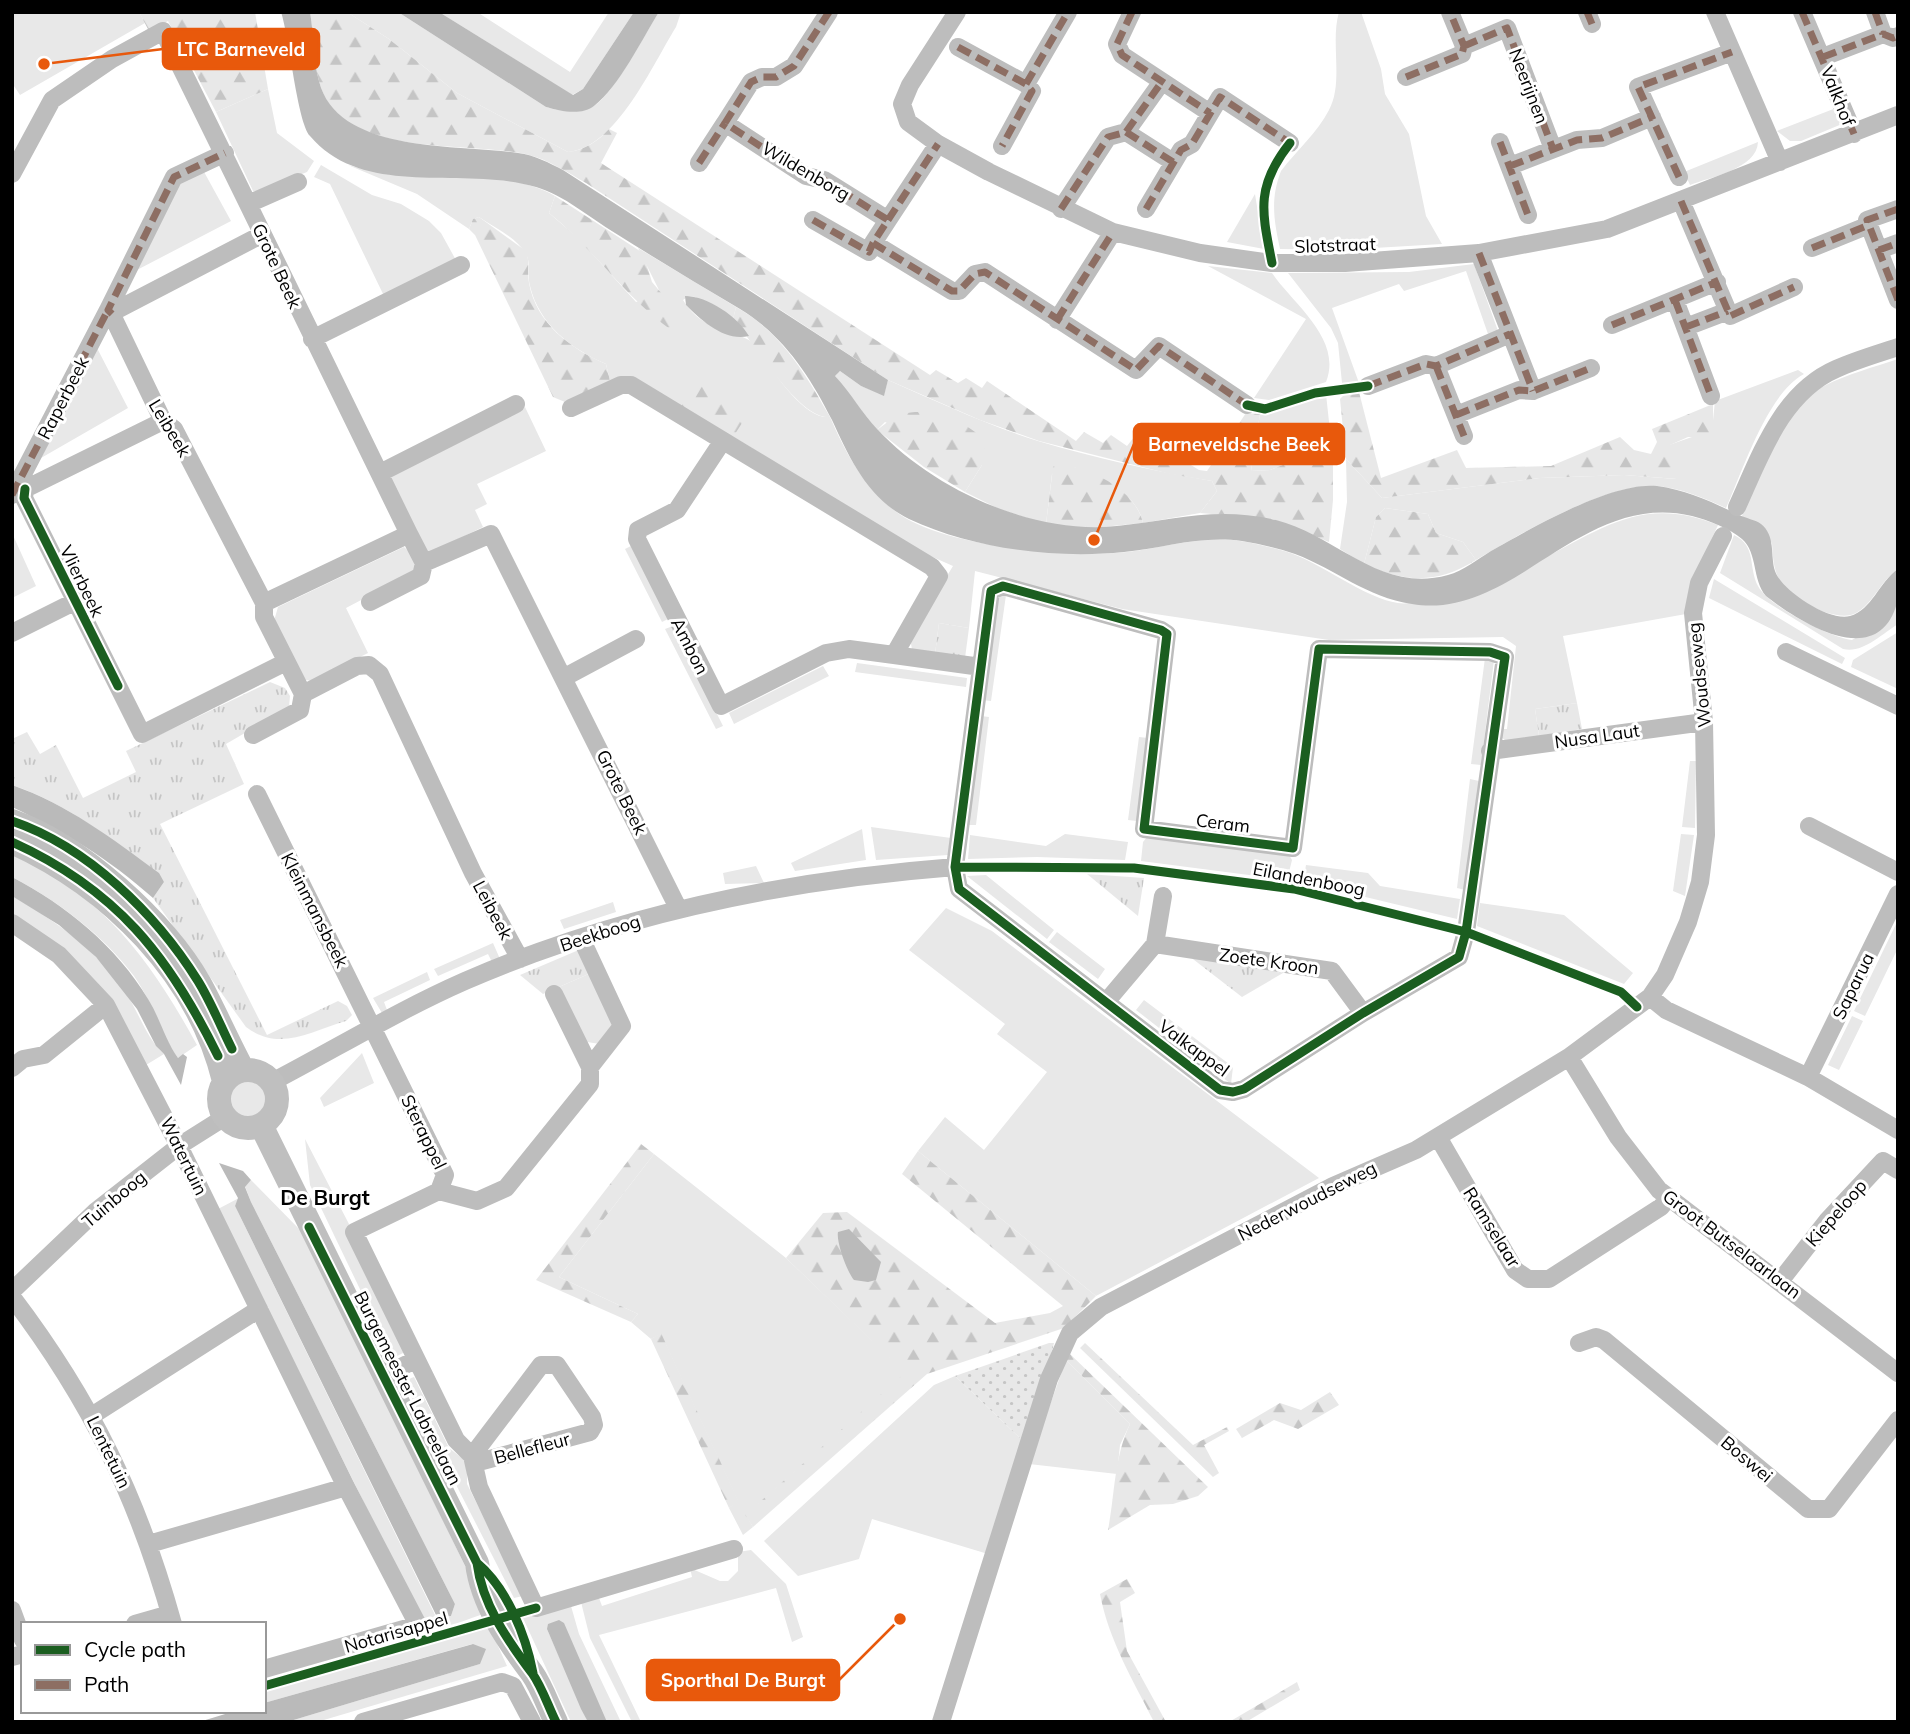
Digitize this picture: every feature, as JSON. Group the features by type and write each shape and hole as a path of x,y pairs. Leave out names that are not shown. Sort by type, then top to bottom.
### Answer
{"street":[{"path":"699,163 751,82 762,77 776,77 794,66 829,12"},
{"name":"Slotstraat","path":"957,12 909,85 902,104 908,122 938,144 1061,209 1113,232 1200,253 1272,263 1345,263 1479,253 1607,229 1898,115"},
{"path":"1026,84 1068,12"},
{"path":"1132,12 1117,44 1122,55 1210,113"},
{"path":"1450,12 1464,46"},
{"path":"1715,12 1780,162"},
{"name":"Valkhof","path":"1802,12 1854,134"},
{"name":"Valkhof","path":"1823,57 1890,35 1875,12"},
{"name":"Neerijnen","path":"1406,77 1462,54 1464,46 1507,28 1553,149"},
{"path":"12,174 52,100 113,59 163,31 248,204"},
{"path":"958,47 1026,84 1032,91 1002,146"},
{"path":"1679,177 1638,87 1732,52"},
{"path":"1061,209 1108,136 1126,132 1161,83"},
{"path":"1146,209 1173,162 1181,150 1192,144 1220,97 1290,143"},
{"path":"1510,166 1577,140 1602,138 1652,117"},
{"name":"Wildenborg","path":"724,122 806,176 824,180 888,220"},
{"path":"1126,132 1173,162"},
{"path":"1500,142 1528,215"},
{"path":"813,220 869,252 938,144"},
{"name":"Raperbeek","path":"17,488 110,312 118,289 174,177 225,153"},
{"name":"Grote Beek","path":"298,182 248,204 424,563 421,576 370,602"},
{"path":"1681,201 1730,316 1794,287"},
{"path":"1898,209 1867,220 1898,300"},
{"path":"1812,248 1869,225"},
{"path":"1057,320 1113,232"},
{"path":"110,312 261,235"},
{"path":"873,243 952,292 960,291 975,274 985,272 1136,370 1159,346 1247,405"},
{"path":"1879,250 1898,243"},
{"path":"1479,253 1533,391"},
{"path":"312,339 461,265"},
{"path":"1612,325 1717,282"},
{"path":"1675,300 1711,396"},
{"path":"1686,327 1728,311"},
{"name":"Leibeek","path":"110,312 163,421 174,429 264,603 264,617 303,694 300,709 253,735"},
{"path":"1368,386 1426,364 1436,366 1510,334"},
{"path":"1737,508 1769,438 1793,401 1835,369 1898,346"},
{"path":"1436,366 1464,436"},
{"path":"1456,415 1519,390 1533,391 1591,368"},
{"path":"570,408 621,385 631,385 932,567 939,576 894,655"},
{"path":"380,473 516,404"},
{"path":"17,488 163,421"},
{"name":"Ambon","path":"722,442 677,510 638,530 637,539 721,706 826,653 849,649 981,667"},
{"name":"Vlierbeek","path":"17,488 142,734 286,662"},
{"path":"264,603 409,534"},
{"name":"Grote Beek","path":"424,563 491,534 565,677 678,908"},
{"name":"Woudseweg","path":"1650,997 1665,975 1688,922 1700,882 1706,835 1704,722 1693,613 1699,583 1723,536"},
{"name":"Ceram","path":"955,867 991,591 1003,586 1161,630 1167,634 1144,829 1293,848 1319,649 1490,652 1505,657 1489,751 1466,932"},
{"path":"12,633 74,602"},
{"path":"565,677 636,639"},
{"path":"1787,652 1898,706"},
{"name":"Leibeek","path":"303,694 357,666 369,665 380,674 468,861 520,959"},
{"name":"Nusa Laut","path":"1489,751 1704,722"},
{"name":"Kleinmansbeek","path":"257,794 372,1027"},
{"path":"12,821 81,857 143,909 198,981 234,1075"},
{"path":"1809,825 1898,872"},
{"path":"12,842 90,886 135,926 192,1004 218,1056 234,1075"},
{"name":"Beekboog","path":"272,1082 372,1027 520,959 581,938 678,908 785,886 868,874 955,867"},
{"name":"Valkappel","path":"955,867 959,889 1220,1090 1233,1092 1244,1089 1363,1013 1459,957 1466,932"},
{"name":"Saparua","path":"1808,1077 1898,894"},
{"path":"1106,1002 1155,944 1163,896"},
{"name":"Watertuin","path":"12,923 59,955 106,1005 179,1146 346,1487 418,1625 266,1668"},
{"name":"Sterappel","path":"372,1027 445,1175 439,1191 477,1201 506,1188 590,1084 590,1067 622,1026 581,938"},
{"name":"Zoete Kroon","path":"1155,944 1332,971 1363,1013"},
{"path":"554,994 590,1067"},
{"path":"1650,997 1665,1010 1808,1077 1898,1130"},
{"name":"Nederwoudseweg","path":"942,1722 1049,1379 1070,1333 1101,1307 1333,1186 1438,1137 1569,1057 1650,997"},
{"path":"12,1068 23,1059 44,1055 106,1005"},
{"name":"Groot Butselaarlaan","path":"1569,1057 1618,1137 1659,1190 1781,1280 1898,1373"},
{"path":"259,1072 272,1082 278,1101 270,1119 261,1125 242,1128 225,1117 218,1100 234,1075 259,1072"},
{"name":"Tuinboog","path":"12,1291 96,1211 179,1146 225,1117"},
{"name":"Burgemeester Labreelaan","path":"261,1125 477,1563 479,1582 497,1619 516,1654 533,1675 556,1722"},
{"name":"Ramselaar","path":"1438,1137 1515,1269 1528,1279 1549,1279 1661,1207 1670,1197"},
{"name":"Kiepeloop","path":"1781,1280 1826,1221 1883,1161 1898,1170"},
{"path":"439,1191 354,1233 456,1440 473,1460 479,1487 536,1608 734,1549"},
{"name":"Lentetuin","path":"12,1297 45,1339 93,1415 121,1473 149,1544 171,1619"},
{"path":"93,1415 259,1310"},
{"name":"Boswei","path":"1579,1343 1596,1337 1604,1340 1808,1509 1829,1509 1898,1420"},
{"path":"385,1375 415,1360"},
{"name":"Bellefleur","path":"541,1365 556,1366 592,1417 594,1425 590,1432 473,1460 541,1365"},
{"path":"149,1544 346,1487"},
{"path":"12,1610 21,1635"},
{"path":"149,1622 171,1619"},
{"path":"363,1722 502,1682 513,1686 532,1722"}],"green space":[{"path":"12,12 139,12 145,23 20,95 12,83"},
{"path":"139,12 255,12 268,89 216,112 168,21 149,31"},
{"path":"310,12 347,12 389,39 457,93 568,152 591,144 609,129 617,133 601,163 930,375 936,370 958,383 966,378 982,388 987,381 1076,441 1084,432 1103,443 1111,435 1127,446 1138,432 1199,470 1207,471 1246,413 1260,414 1251,471 1270,470 1298,459 1333,459 1329,542 1273,519 1200,513 1217,491 1212,481 1170,474 1039,441 980,420 888,380 586,183 544,160 504,151 409,142 378,136 352,124 331,107 319,81"},
{"path":"347,12 398,12 546,107 570,111 589,109 611,89 659,12 681,12 676,27 644,82 617,120 602,136 585,147 568,152 457,93 389,39"},
{"path":"439,12 477,12 570,72 609,12 634,12 583,89 572,95"},
{"path":"1339,12 1361,12 1381,69 1385,94 1409,134 1426,216 1442,244 1340,250 1280,249 1274,210 1275,191 1281,171 1313,134 1333,99 1336,87"},
{"path":"268,89 277,133 314,161 307,172 254,193 216,112"},
{"path":"1836,108 1842,124 1801,141 1790,141 1777,131"},
{"path":"1758,142 1756,151 1741,165 1690,185 1684,172"},
{"path":"321,165 372,195 401,204 429,221 441,233 457,262 384,296 330,184 314,177"},
{"path":"348,165 399,173 482,177 533,186 555,196 549,213 578,238 636,302 660,292 638,248 736,307 733,319 695,297 689,296 683,300 702,320 752,342 799,402 820,416 830,417 856,468 874,491 895,511 916,523 943,533 1007,547 1073,553 1127,552 1216,539 1247,542 1310,561 1353,586 1383,599 1409,603 1524,567 1625,519 1668,513 1718,525 1704,555 1686,614 1563,636 1577,703 1535,709 1539,736 1506,741 1501,737 1500,729 1507,729 1516,646 1503,637 1329,640 1122,609 975,571 969,628 939,623 935,654 912,650 910,637 953,566 892,539 749,446 631,376 610,381 606,364 569,343 558,334 541,312 530,286 527,257 511,238 479,217 473,219 469,229 417,194"},
{"path":"203,170 231,221 135,271 179,181"},
{"path":"1255,194 1264,249 1227,242"},
{"path":"555,196 643,253 652,282 678,313 679,321 674,332 641,305 581,242 549,213"},
{"path":"479,217 526,251 529,283 539,310 547,322 568,342 606,364 610,381 565,402 553,397 475,235 469,229 473,219"},
{"path":"1474,264 1498,331 1488,334 1466,271 1404,291 1399,284 1332,308 1359,383 1342,383 1338,343 1331,328 1288,273 1409,272"},
{"path":"1208,266 1272,273 1322,337 1328,351 1326,382 1269,400 1254,398 1306,319"},
{"path":"736,307 779,341 801,369 830,417 818,415 790,393 733,319"},
{"path":"97,348 128,408 41,458"},
{"path":"1898,359 1898,569 1868,604 1856,613 1848,616 1826,612 1803,602 1785,588 1776,572 1772,543 1742,516 1774,443 1796,409 1826,385"},
{"path":"1798,370 1804,374 1791,384 1768,415 1748,454 1726,508 1673,488 1633,488 1610,493 1562,513 1476,560 1463,542 1436,533 1428,514 1385,508 1376,517 1364,564 1340,549 1347,502 1346,459 1382,498 1540,478 1624,475 1676,479 1669,445 1712,430 1715,401"},
{"path":"840,371 861,386 884,395 888,380 1019,435 1103,458 1212,481 1217,491 1200,513 1143,523 1133,502 1125,494 1074,467 1052,474 1046,524 999,509 965,492 982,465 885,422 877,430 835,376"},
{"path":"694,381 724,393 741,412 744,420 733,437 674,401 680,386"},
{"path":"1359,392 1381,478 1457,450 1466,468 1551,466 1620,437 1634,450 1651,454 1657,442 1652,429 1713,404 1713,437 1688,437 1670,445 1677,479 1624,475 1540,478 1382,498 1346,459 1340,399 1344,395"},
{"path":"1326,394 1333,459 1298,459 1270,470 1251,471 1260,414"},
{"path":"525,407 546,451 477,484 487,504 475,510 483,527 427,554 387,473"},
{"path":"915,412 953,420 971,429 985,442 982,465 965,492 924,467 877,430 898,414"},
{"path":"1057,463 1096,475 1121,490 1131,500 1143,523 1081,529 1046,524 1053,467"},
{"path":"1385,508 1428,514 1436,533 1463,542 1476,560 1448,573 1421,578 1393,575 1364,564 1376,517"},
{"path":"12,533 36,586 12,598"},
{"path":"1734,535 1746,545 1755,579 1764,594 1801,620 1852,640 1892,615 1898,601 1898,624 1865,646 1843,649 1720,573"},
{"path":"633,545 670,618 662,622 625,549"},
{"path":"404,547 415,557 418,570 346,608 368,653 312,681 301,679 274,621 278,607"},
{"path":"1714,579 1845,658 1842,664 1709,598"},
{"path":"998,594 1006,595 991,701 983,700"},
{"path":"939,623 969,628 965,658 935,654"},
{"path":"673,626 723,726 716,729 665,629"},
{"path":"1898,632 1898,689 1851,667 1853,660"},
{"path":"1485,658 1494,660 1481,765 1471,764"},
{"path":"857,663 967,678 966,687 855,672"},
{"path":"823,666 829,676 734,724 729,713"},
{"path":"270,682 285,688 290,696 289,707 226,744 244,784 160,824 267,1035 338,1001 347,1006 352,1015 346,1021 295,1038 282,1039 258,1034 246,1027 153,898 164,882 74,814 12,785 12,739 27,732 40,754 56,745 83,798 136,772 126,751"},
{"path":"1577,703 1582,729 1539,736 1535,709"},
{"path":"981,716 989,717 976,825 968,825"},
{"path":"1139,737 1148,738 1137,821 1128,820"},
{"path":"1690,761 1696,761 1695,828 1682,827"},
{"path":"1470,779 1479,781 1465,890 1457,888"},
{"path":"871,827 951,838 948,855 876,860"},
{"path":"862,829 866,860 795,871 791,863"},
{"path":"1065,834 1128,842 1125,860 1037,857 968,859 970,835 1046,846"},
{"path":"1681,834 1694,835 1685,896 1673,891"},
{"path":"1147,837 1288,853 1292,860 1287,880 1141,861 1143,842"},
{"path":"12,855 73,889 121,933 161,985 197,1045 178,1058 140,986 122,961 79,920 12,877"},
{"path":"1306,865 1368,873 1380,886 1460,899 1457,919 1303,882"},
{"path":"756,866 764,883 725,884 723,873"},
{"path":"1087,874 1144,878 1138,916"},
{"path":"986,875 1054,930 1047,939 967,876"},
{"path":"12,896 59,926 101,962 124,990 152,1040 164,1054 146,1065 64,950 12,916"},
{"path":"613,902 616,912 564,929 560,920"},
{"path":"1480,903 1564,915 1633,973 1624,984 1477,926"},
{"path":"946,908 992,931 1319,1178 1096,1296 918,1151 945,1117 984,1150 1047,1072 997,1034 1005,1024 909,950"},
{"path":"1898,920 1898,948 1865,1016 1854,1011"},
{"path":"1057,932 1105,969 1098,979 1049,942"},
{"path":"493,943 500,959 492,962 488,954 438,976 434,969"},
{"path":"581,949 591,973 543,994 520,975"},
{"path":"1189,956 1283,973 1242,997"},
{"path":"427,972 430,980 384,1002 387,1010 382,1013 373,998"},
{"path":"591,973 614,1026 600,1044 587,1042 559,987"},
{"path":"1144,1000 1233,1067 1231,1084 1136,1010"},
{"path":"1852,1016 1863,1021 1839,1070 1828,1065"},
{"path":"362,1053 374,1083 324,1107 320,1098"},
{"path":"247,1079 261,1084 266,1098 261,1112 247,1117 233,1112 228,1098 233,1084"},
{"path":"305,1139 350,1226 405,1352 393,1358 310,1185"},
{"path":"641,1144 654,1154 559,1277 638,1314 631,1322 536,1280"},
{"path":"918,1151 1096,1296 1064,1328 927,1374 753,1527 745,1515 905,1373 786,1258 823,1213 847,1212 995,1323 1050,1313 1063,1306 902,1174"},
{"path":"654,1154 786,1258 906,1373 746,1515 753,1527 743,1535 729,1508 738,1501 661,1334 651,1339 631,1322 638,1314 559,1277"},
{"path":"251,1180 304,1234 466,1568 483,1614 443,1626 428,1624 422,1619 218,1209 239,1198 235,1206 436,1617 451,1616 455,1604 251,1202 245,1186"},
{"path":"661,1333 739,1502 729,1508 651,1339"},
{"path":"1054,1343 1023,1441 955,1376"},
{"path":"1085,1343 1193,1445 1227,1427 1229,1431 1204,1445 1219,1473 1213,1477 1080,1348"},
{"path":"1070,1354 1208,1487 1198,1496 1173,1504 1150,1505 1108,1530 1118,1463 1130,1424 1066,1360"},
{"path":"1066,1360 1130,1424 1120,1445 1117,1474 1029,1464"},
{"path":"955,1376 1023,1441 988,1554 872,1519 859,1559 798,1576 764,1541 934,1385"},
{"path":"414,1377 449,1448 463,1459 467,1467 467,1484 523,1596 514,1598 403,1381"},
{"path":"1330,1392 1339,1405 1298,1429 1274,1420 1242,1438 1236,1429 1280,1403 1301,1410"},
{"path":"751,1550 786,1584 803,1637 792,1642 776,1588 599,1635 641,1722 632,1722 590,1638 581,1602 599,1598 602,1606 692,1577 690,1568 720,1581 728,1581 738,1571 738,1552"},
{"path":"1127,1579 1135,1593 1120,1602 1127,1651 1166,1722 1154,1722 1122,1660 1104,1611 1100,1594"},
{"path":"571,1606 579,1634 621,1722 607,1722 547,1629 588,1722 571,1722 522,1616"},
{"path":"489,1626 507,1666 317,1722 287,1722 480,1664 472,1644 266,1702 266,1689"},
{"path":"1297,1682 1300,1690 1246,1722 1229,1722"}],"shaded area":[{"path":"281,12 310,12 319,81 330,105 350,122 375,134 404,141 524,154 563,170 888,380 884,396 861,386 840,371 835,376 877,429 900,451 956,489 987,504 1052,523 1085,527 1117,526 1215,514 1255,516 1298,528 1380,570 1401,577 1424,579 1459,571 1572,508 1618,491 1639,486 1657,486 1699,497 1761,524 1769,534 1775,571 1779,579 1796,595 1819,609 1841,617 1858,613 1898,569 1897,603 1887,624 1873,635 1856,638 1837,636 1817,628 1766,596 1759,582 1751,552 1742,539 1718,525 1692,516 1652,513 1615,521 1581,537 1483,594 1449,604 1412,604 1395,600 1366,589 1295,554 1242,541 1212,540 1098,554 1043,553 987,544 934,529 895,511 871,489 853,463 805,372 769,331 740,309 630,243 567,201 536,187 508,181 386,174 358,168 332,156 305,128"},
{"path":"398,12 439,12 573,95 583,89 634,12 659,12 629,62 603,98 589,109 577,112 546,107"},
{"path":"685,296 703,300 722,309 738,322 749,336 731,336 715,329 686,305"},
{"path":"12,785 71,812 159,873 164,882 153,898 86,847 12,807"},
{"path":"12,877 71,914 121,962 148,999 178,1058 183,1054 187,1057 181,1085 137,1009 96,957 59,925 12,896"},
{"path":"219,1163 243,1171 251,1180 245,1187 251,1202 455,1604 451,1616 437,1617 235,1206 238,1198"},
{"path":"849,1229 881,1262 876,1280 854,1280 848,1271 840,1249 838,1232"},
{"path":"559,1620 564,1623 607,1722 588,1722 581,1709 547,1629 548,1624"},
{"path":"473,1644 486,1649 480,1664 287,1722 199,1722 228,1713 266,1713 266,1702"}],"marked path":[{"path":"829,12 794,66 776,77 762,77 751,82 725,123 806,176 824,180 888,220 873,243 952,291 959,291 975,274 985,272 1136,370 1159,346 1247,405"},
{"path":"1026,84 1068,12"},
{"path":"1132,12 1117,44 1122,55 1210,113"},
{"path":"1406,77 1462,54 1464,46 1450,12"},
{"path":"1587,12 1592,24"},
{"path":"1802,12 1854,134"},
{"path":"1875,12 1883,34"},
{"path":"1464,46 1507,28 1553,149"},
{"path":"1823,57 1883,34 1893,38 1898,36"},
{"path":"958,47 1026,84 1032,91 1002,146"},
{"path":"1679,177 1638,87 1732,52"},
{"path":"1061,209 1108,137 1126,132 1161,83"},
{"path":"1146,209 1181,150 1192,144 1220,97 1290,143"},
{"path":"1510,166 1577,140 1602,138 1652,117"},
{"path":"699,163 725,123"},
{"path":"1126,132 1173,162"},
{"path":"1500,142 1528,215"},
{"path":"888,220 938,144"},
{"path":"112,314 108,310 174,177 225,153"},
{"path":"1681,201 1730,316 1794,287"},
{"path":"1898,209 1867,220 1898,300"},
{"path":"813,220 869,252 873,243"},
{"path":"1812,248 1869,225"},
{"path":"1057,320 1113,232"},
{"path":"1879,250 1898,243"},
{"path":"1479,253 1533,391"},
{"path":"1612,325 1717,282"},
{"path":"1675,300 1711,396"},
{"path":"12,495 108,310"},
{"path":"1686,327 1728,311"},
{"path":"1368,386 1426,364 1436,366 1510,334"},
{"path":"1436,366 1464,436"},
{"path":"1456,415 1519,390 1533,391 1591,368"}],"cycle path":[{"path":"1272,263 1264,200 1271,173 1290,143"},
{"path":"1247,405 1265,409 1315,393 1368,386"},
{"path":"25,489 24,498 118,686"},
{"path":"1003,586 1161,630 1167,634 1144,829 1293,848 1319,649 1490,652 1505,657 1466,932 1459,957 1363,1013 1244,1089 1233,1092 1220,1090 959,889 955,867 991,591 1003,586"},
{"path":"12,821 40,833 93,865 141,908 162,931 198,981 232,1049"},
{"path":"12,842 81,881 136,929 180,987 218,1056"},
{"name":"Eilandenboog","path":"955,867 1134,868 1294,889 1466,932 1621,992 1637,1007"},
{"path":"309,1227 477,1563 490,1607 505,1635 536,1678 556,1722"},
{"path":"477,1563 488,1573 514,1614 526,1644 533,1673"},
{"name":"Notarisappel","path":"266,1685 536,1608"}],"place":[{"name":"LTC Barneveld","path":"44,64"},
{"name":"Barneveldsche Beek","path":"1094,540"},
{"name":"Sporthal De Burgt","path":"900,1619"}],"district":[{"name":"De Burgt","path":"325,1197"}]}
